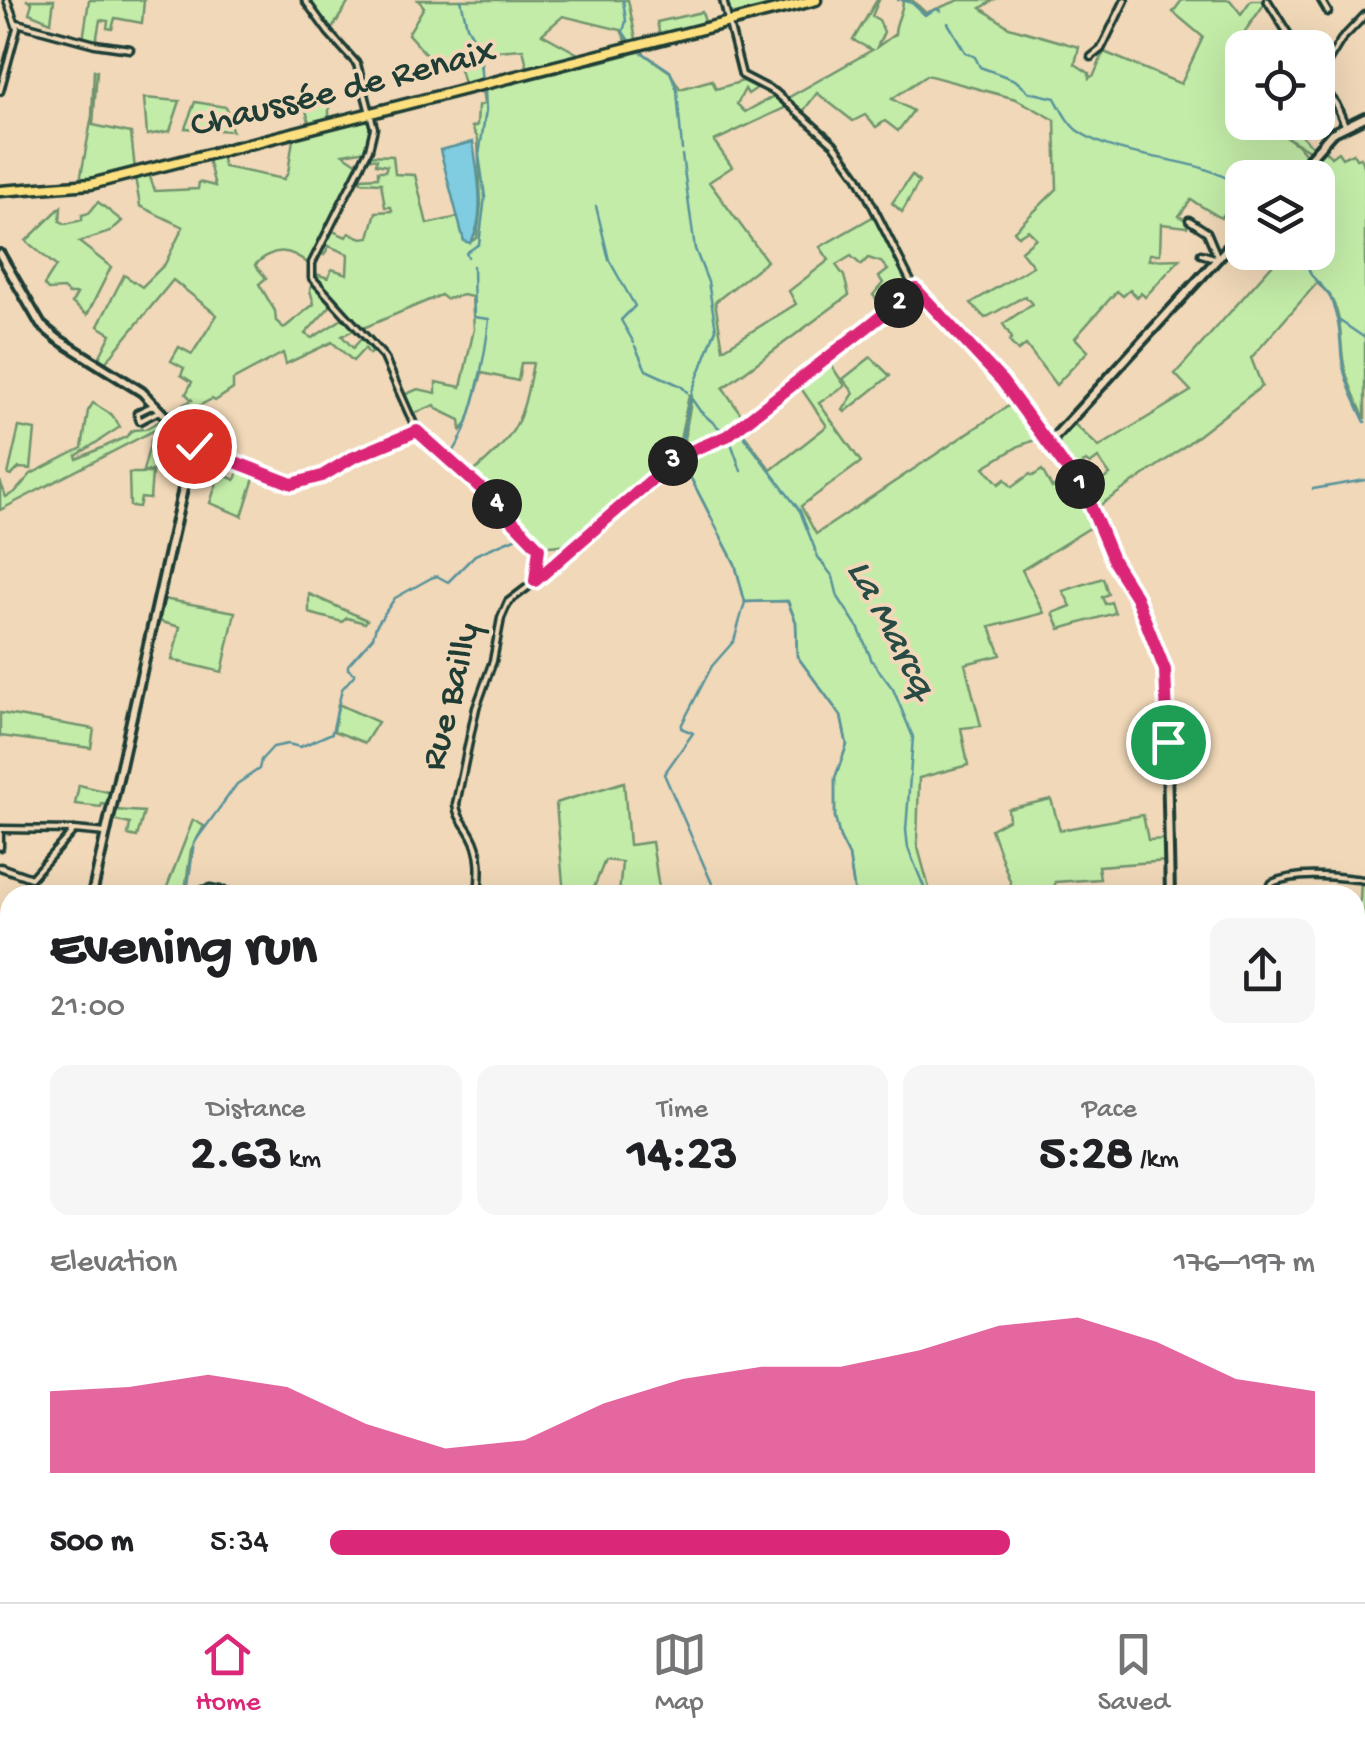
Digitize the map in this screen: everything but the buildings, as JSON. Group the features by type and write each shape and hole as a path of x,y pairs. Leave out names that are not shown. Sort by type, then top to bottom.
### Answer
{"main road":[{"name":"Chaussée de Renaix","path":"0,191 90,184 816,0"}],"street":[{"path":"0,91 17,24 8,0"},
{"path":"305,0 328,34 357,64 372,113 372,142 313,261 311,275 384,357 417,431 485,492 539,548 535,581"},
{"path":"722,0 742,76 775,92 834,144 858,177 916,289 1002,381 1086,495 1114,562 1136,597 1165,670 1170,885"},
{"path":"1091,57 1101,48 1125,0"},
{"path":"1267,0 1286,30"},
{"path":"1321,0 1328,12"},
{"path":"1335,52 1348,30 1365,15"},
{"path":"17,24 94,44 130,48"},
{"path":"1335,104 1346,125"},
{"path":"1308,160 1332,132 1365,117"},
{"path":"1189,220 1210,235 1218,259"},
{"path":"1050,442 1225,251"},
{"path":"0,254 47,331 122,377 158,407 190,447 190,464 94,885"},
{"path":"1201,254 1218,259"},
{"name":"Rue Bailly","path":"478,885 478,856 456,808 476,708 508,602 679,456 727,436 916,289"},
{"path":"190,447 204,448 234,464 292,484 322,476 352,458 417,431"},
{"path":"0,848 1,829 106,834"},
{"path":"0,866 32,877 74,830"},
{"path":"1271,885 1284,879 1314,876 1365,880"}],"green space":[{"path":"26,0 54,0 51,22 29,13 32,3"},
{"path":"89,0 144,0 142,23 115,18 112,29 107,28 108,21 100,20 96,42 83,40"},
{"path":"307,0 350,0 330,32"},
{"path":"418,0 628,0 636,39 628,45 621,30 563,16 542,34 582,56 528,70 523,49 480,52 483,82 464,84 458,62 442,72 408,34 424,7"},
{"path":"727,0 790,0 730,18"},
{"path":"877,0 872,16 879,20 884,32 877,47 895,34 903,0 912,0 926,13 959,0 994,0 981,8 1009,27 1079,47 1075,64 1089,73 1089,78 1104,52 1181,84 1203,37 1173,12 1182,0 1230,0 1241,14 1251,0 1263,0 1265,3 1246,30 1225,30 1225,140 1290,140 1307,156 1303,160 1225,160 1225,213 1221,218 1191,200 1179,216 1189,222 1187,227 1161,224 1160,254 1150,254 1149,260 1180,259 1145,297 1141,293 1137,297 1130,290 1123,296 1117,291 1075,338 1088,351 1056,385 1026,345 1018,351 1009,341 1012,338 1003,324 1032,304 1025,296 985,318 971,303 1033,266 1021,251 1036,238 1028,230 1018,236 1014,231 1057,189 1055,120 1016,99 927,75 892,99 913,111 898,131 885,121 876,127 865,115 853,121 817,93 801,114 786,99 872,50 853,40"},
{"path":"702,12 705,22 660,36 657,22"},
{"path":"661,43 640,51 670,72 680,89 712,80 716,89 743,81 757,88 748,94 745,89 737,104 745,112 776,95 789,106 714,141 732,167 709,182 767,261 715,302 723,349 796,304 789,291 829,260 820,247 876,215 912,287 908,290 911,293 886,311 873,295 883,283 879,277 888,270 881,262 868,258 861,265 851,256 836,265 849,295 723,388 743,417 820,361 744,418 740,427 738,424 724,437 682,452 692,396 689,395 677,455 580,543 540,547 469,476 515,427 533,363 521,363 518,381 482,373 467,424 461,430 460,420 435,405 412,414 404,395 418,389 436,393 436,382 461,387 474,329 472,297 446,299 441,295 361,329 328,296 313,273 328,278 332,269 347,274 348,254 329,246 324,255 320,253 333,231 346,237 349,233 369,237 376,212 392,211 385,207 381,183 361,182 361,178 378,177 378,171 385,171 387,166 376,164 377,159 366,158 367,155 393,156 395,174 415,175 427,224 458,217 464,240 470,242 477,238 481,204 478,139 472,127 477,126 478,106 484,104 482,90 589,61 593,64 640,52 639,48"},
{"path":"94,70 97,71 93,125 131,133 135,170 80,181 92,116"},
{"path":"301,92 329,99 329,119 310,125"},
{"path":"144,98 180,101 170,131 147,135"},
{"path":"195,102 226,107 232,131 185,128"},
{"path":"370,118 373,125 367,150 343,154 358,164 310,265 296,255 275,252 255,265 266,278 259,284 275,311 276,321 284,328 314,304 312,282 333,303 305,334 312,338 347,316 355,329 342,336 353,348 363,337 376,350 369,354 365,348 353,361 332,342 286,364 283,353 233,380 233,389 215,401 212,399 173,420 167,413 192,400 186,394 192,382 181,375 184,368 171,361 179,347 192,354 217,315 173,280 104,364 98,360 111,334 98,326 124,275 142,287 165,264 183,227 140,206 135,177 149,174 155,191 198,189 199,182 215,186 208,159 221,155 224,167 284,179 293,139 284,138"},
{"path":"1292,140 1306,140 1314,148 1309,150"},
{"path":"1323,148 1331,157 1338,152 1342,158 1353,153 1356,159 1361,158 1365,168 1365,419 1346,372 1337,311 1317,283 1251,358 1262,386 1096,508 1087,491 1110,475 1098,458 1073,471 1059,452 1060,435 1072,422 1099,447 1191,391 1175,374 1268,270 1335,270 1335,160 1311,160"},
{"path":"912,175 919,182 902,212 892,203"},
{"path":"98,202 122,221 110,232 79,242 111,267 87,315 72,303 77,294 63,289 48,290 44,285 56,266 26,241 61,207 60,221 66,224 82,220 82,215"},
{"path":"871,357 890,376 845,412 854,393 843,379"},
{"path":"827,359 845,386 819,403 861,462 801,506 816,534 1016,401 1043,437 984,467 999,484 1005,479 1012,487 1042,470 1052,488 1071,477 1083,493 1096,524 1022,570 1044,613 990,627 1001,655 965,664 981,726 961,728 968,765 919,778 917,844 928,885 853,885 849,856 835,817 835,778 847,745 841,716 797,656 796,622 788,601 745,602 735,564 680,457 722,443 738,427 771,470 827,426 796,381"},
{"path":"93,403 112,415 120,427 76,456 77,459 133,430 145,429 165,418 168,423 0,510 0,481 6,497 31,474 82,448"},
{"path":"19,427 35,430 31,469 19,468 11,476 8,475"},
{"path":"151,440 165,459 152,471 143,471"},
{"path":"239,468 255,475 242,516 210,503 220,473 235,480"},
{"path":"129,473 152,473 150,499 141,498 139,507 130,506"},
{"path":"1103,578 1108,594 1102,597 1105,604 1111,602 1115,613 1060,629 1053,613 1071,606 1063,591"},
{"path":"309,594 367,620 365,623 347,618 342,622 309,613"},
{"path":"163,599 235,612 222,672 172,660 180,627 158,621"},
{"path":"338,704 378,722 365,743 334,731"},
{"path":"0,713 94,729 91,748 0,736"},
{"path":"624,782 629,845 652,842 658,885 620,885 622,862 605,860 595,885 563,885 556,803"},
{"path":"79,785 112,793 109,805 75,804"},
{"path":"1051,799 1060,830 1143,815 1148,840 1168,839 1168,861 1098,866 1100,879 1011,885 991,829 1009,819 1008,809"},
{"path":"115,810 144,812 137,837 128,835 130,824 113,820"},
{"path":"193,820 204,826 191,850 186,885 168,885"}],"water":[{"path":"473,142 479,208 470,243 464,241 440,150"}],"waterway":[{"path":"461,0 467,26 478,45 482,81"},
{"path":"623,0 623,32 630,42"},
{"path":"902,0 925,15 936,9 941,11"},
{"path":"948,23 965,52 975,57 980,67 1015,80 1029,92 1055,98 1078,131 1097,142 1203,168 1225,177"},
{"path":"637,49 670,71 677,90 682,150"},
{"path":"468,257 466,253 479,244 485,197 479,155 485,89"},
{"path":"680,451 690,397 716,329 708,282 695,249 682,155"},
{"path":"596,206 609,260 635,306 621,320 634,343"},
{"path":"450,456 471,411 489,319 474,317 473,266"},
{"path":"1309,270 1330,295 1337,319 1365,338"},
{"path":"1337,319 1345,376 1365,422"},
{"path":"635,346 646,370 687,392"},
{"name":"La Marcq","path":"691,398 726,434"},
{"name":"La Marcq","path":"741,471 729,437 739,430 800,511 818,557 833,577 838,597 859,629 872,661 893,689 913,737 906,830 908,848 923,885"},
{"path":"680,457 735,564 745,602 787,601 796,622 797,656 841,716 847,745 835,778 835,817 849,856 853,885"},
{"path":"188,885 194,843 237,784 259,769 261,760 273,747 300,747 332,733 342,689 355,674 348,665 373,637 395,598 437,576 448,582 475,555 517,537 506,516 447,462"},
{"path":"1313,489 1365,480"},
{"path":"713,885 664,774 693,733 681,728 682,724 712,666 734,641 745,602"}],"route":[{"path":"194,446 292,484 322,476 352,458 417,431 485,492 539,548 535,581 679,456 727,436 916,289 1002,381 1086,495 1114,562 1136,597 1165,670 1168,742"}]}
